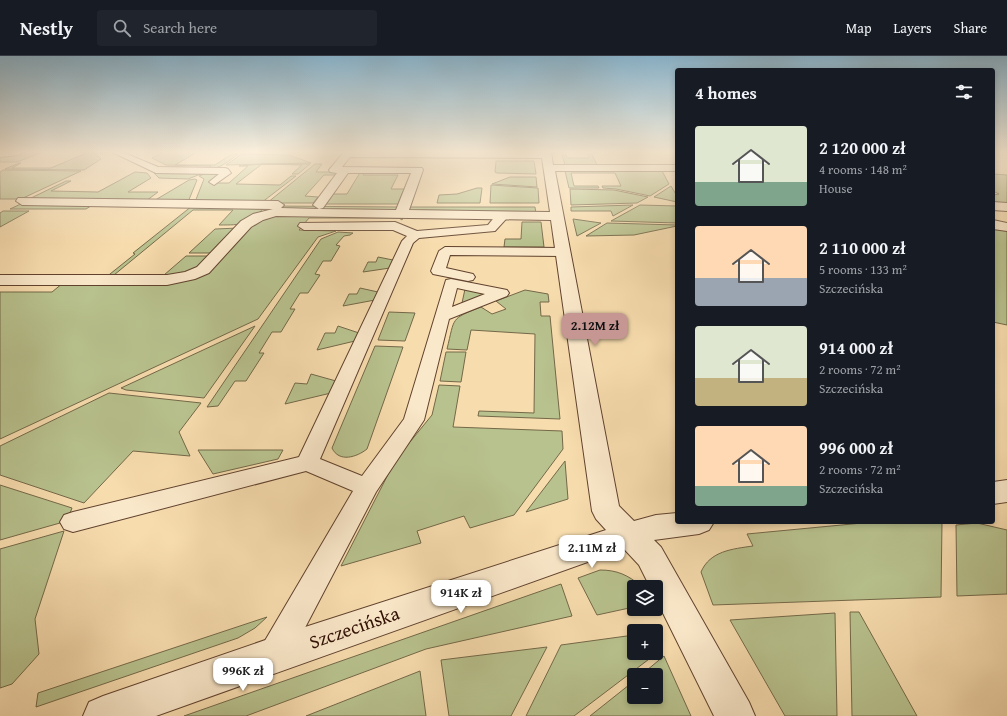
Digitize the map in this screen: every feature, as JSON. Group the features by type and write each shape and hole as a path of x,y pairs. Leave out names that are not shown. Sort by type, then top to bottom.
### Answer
{"street":[{"path":"318,205 335,183"},
{"path":"403,210 413,183"},
{"path":"551,183 606,511 650,556 735,716"},
{"path":"22,201 318,205 501,216 557,216"},
{"path":"0,280 167,280 203,270 246,224 265,214 283,212 403,210 484,206"},
{"path":"995,206 1007,206"},
{"path":"995,493 1007,492"},
{"name":"Szczecińska","path":"103,716 274,655 630,534 656,527 682,524"}],"lane":[{"path":"304,226 395,226 416,235 491,228 501,216"},
{"path":"995,225 1007,227"},
{"path":"307,464 406,245 416,235"},
{"path":"509,285 438,271 445,252 563,252"},
{"path":"274,655 367,487 414,420 442,316"},
{"path":"73,522 307,464 367,487"}],"green space":[{"path":"0,183 56,183 21,199 0,199"},
{"path":"62,183 67,183 51,191 98,192 115,183 143,183 128,192 158,192 146,201 27,200"},
{"path":"184,183 196,183 188,202 152,202"},
{"path":"203,183 280,185 283,183 287,183 261,203 195,202"},
{"path":"292,183 317,183 305,196 318,197 313,203 267,203"},
{"path":"354,183 394,183 391,189 404,189 398,204 326,204 333,194 347,194"},
{"path":"537,183 537,187 492,184"},
{"path":"568,183 573,183 574,186 598,186 599,188 569,188"},
{"path":"620,183 669,184 650,196 603,188 602,186 621,186"},
{"path":"995,183 1007,183 1007,204 995,203 995,195 999,194 995,192"},
{"path":"491,185 538,188 539,203 490,203"},
{"path":"671,186 675,193 675,202 654,197"},
{"path":"482,188 480,203 437,203 439,195 457,194"},
{"path":"570,189 614,190 648,197 637,203 571,205"},
{"path":"23,203 94,204 86,209 10,209"},
{"path":"633,205 613,216 611,211 571,211 571,207"},
{"path":"640,205 675,206 675,223 611,221"},
{"path":"192,206 265,207 249,221 234,225 219,225 233,210 193,210 114,275 164,275 186,256 212,256 188,275 105,278 135,254 133,253"},
{"path":"274,206 398,207 396,212 270,210"},
{"path":"409,207 535,207 536,214 407,212"},
{"path":"3,211 29,211 0,227 0,213"},
{"path":"277,214 403,218 402,220 399,218 309,218 299,230 336,231 318,237 258,319 0,439 0,292 52,292 63,283 194,276 250,225"},
{"path":"573,219 601,223 577,236"},
{"path":"522,222 541,222 544,247 504,247 505,239 521,239"},
{"path":"607,223 675,225 675,226 634,235 586,236"},
{"path":"239,228 215,253 189,253 215,229"},
{"path":"995,228 1007,228 1007,325 995,322"},
{"path":"338,232 353,233 344,236 336,245 340,246 331,261 323,261 315,274 320,275 308,293 300,293 290,309 295,309 281,332 272,332 259,353 264,353 246,381 235,381 218,406 207,407 321,239"},
{"path":"378,257 393,260 390,268 363,272 368,262 376,262"},
{"path":"360,288 378,292 375,300 343,306 349,294 357,294"},
{"path":"465,289 487,294 462,303"},
{"path":"525,290 548,294 549,302 540,302 541,316 550,316 560,419 478,416 479,411 534,413 535,334 471,330 467,350 447,349 453,325 455,320 459,317 481,307 492,314 506,309 496,301"},
{"path":"389,312 415,313 405,341 378,340"},
{"path":"255,326 204,398 126,390 121,388"},
{"path":"338,326 359,333 355,341 317,350 325,333 335,333"},
{"path":"375,346 403,347 367,449 353,456 339,456 332,448"},
{"path":"446,352 466,352 461,382 440,381"},
{"path":"311,374 336,381 331,393 285,404 295,383 307,384"},
{"path":"439,385 460,386 453,427 562,431 563,449 514,515 470,528 464,516 417,531 421,543 341,566 396,459 432,415"},
{"path":"109,393 201,403 179,432 190,456 133,451 84,503 0,475 0,446"},
{"path":"198,450 283,450 278,459 213,474"},
{"path":"565,461 568,499 526,512"},
{"path":"0,485 72,508 67,521 0,540"},
{"path":"852,524 942,524 941,597 713,605 701,572 710,560 722,552 753,546 747,534"},
{"path":"981,524 1007,530 1007,594 957,596 956,525"},
{"path":"64,531 35,619 39,654 12,684 0,688 0,549"},
{"path":"600,570 612,571 632,579 633,580 627,580 627,609 597,615 578,578"},
{"path":"561,584 572,616 426,649 246,716 184,716"},
{"path":"850,612 859,612 917,716 852,716"},
{"path":"835,613 837,716 785,716 730,620"},
{"path":"267,617 255,628 238,638 36,707 38,693"},
{"path":"627,636 627,660 648,660 637,668 627,668 627,676 574,716 526,716 561,645"},
{"path":"547,647 511,716 449,716 441,660"},
{"path":"664,656 691,716 590,716 627,687 627,704 663,704 663,668 649,668 659,660 663,660"},
{"path":"420,671 426,716 306,716"}]}
